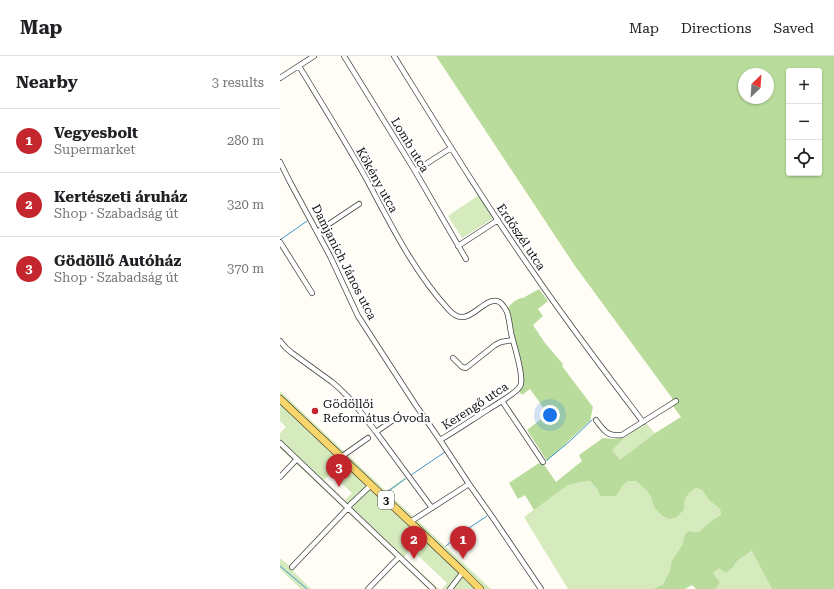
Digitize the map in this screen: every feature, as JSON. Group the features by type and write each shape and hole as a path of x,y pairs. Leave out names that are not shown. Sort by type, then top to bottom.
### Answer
{"main road":[{"name":"3","path":"280,399 480,589"}],"street":[{"path":"280,78 314,56"},
{"name":"Lomb utca","path":"344,56 415,171 466,259"},
{"name":"Erdőszél utca","path":"394,56 498,220 547,292 642,422"},
{"name":"Kökény utca","path":"299,66 337,128 404,249 418,271 442,301"},
{"path":"415,171 452,148"},
{"name":"Damjanich János utca","path":"280,162 318,232 358,316 415,404 541,589"},
{"path":"318,232 359,204"},
{"path":"458,246 498,220"},
{"path":"280,242 312,293"},
{"name":"Kerengő utca","path":"440,440 515,392 521,383 520,368 507,312 503,306 499,302 491,302 471,314 460,317 451,312 442,301"},
{"path":"453,358 462,368 466,368 497,344 513,340"},
{"path":"280,341 292,353 339,388 352,401 432,508"},
{"path":"502,401 543,462"},
{"path":"596,420 604,431 610,434 624,434 676,401"},
{"path":"376,432 398,416"},
{"path":"341,457 368,438"},
{"path":"280,443 433,589"},
{"path":"280,477 297,459"},
{"path":"410,522 469,484"},
{"path":"292,567 348,508 350,504 371,485"},
{"path":"368,589 399,557"},
{"path":"450,589 463,572"}],"green space":[{"path":"436,56 834,56 834,589 772,589 752,551 737,561 726,573 719,568 713,573 720,582 717,588 696,589 692,585 685,589 653,589 663,584 670,571 671,562 682,545 685,534 688,531 699,532 711,521 721,515 720,509 709,500 702,490 696,488 690,492 685,499 684,510 677,517 669,519 661,515 654,507 651,497 636,481 628,481 622,486 616,496 600,496 597,489 590,481 568,485 534,510 525,495 518,499 509,483 539,463 545,466 556,482 582,461 579,455 603,438 624,438 612,450 620,460 655,433 681,417 673,406 672,398 575,266"},
{"path":"479,195 494,218 462,238 448,216"},
{"path":"539,289 548,301 538,309 543,316 533,325 593,407 590,421 547,461 527,430 548,414 530,389 522,395 519,391 523,379 507,310 516,300 523,298"},
{"path":"280,391 386,491 406,477 407,478 388,493 491,589 442,589 447,583 412,550 410,550 404,557 439,589 428,589 280,448 280,433 286,427 280,421","holes":["331,473 352,493 344,501 340,495 324,480"]},
{"path":"645,422 655,433 620,461 611,450"},
{"path":"590,481 597,489 600,496 616,495 622,486 628,481 636,481 646,490 651,497 654,507 661,515 677,517 684,510 685,499 690,492 696,488 702,490 709,500 720,509 721,515 711,521 699,532 688,531 685,534 682,545 671,562 670,571 663,584 653,589 568,589 524,517 568,485"},
{"path":"753,551 772,589 714,589 717,588 720,582 713,573 719,568 734,566 737,561"},
{"path":"280,558 295,570 293,571 311,589 301,589 280,569"}],"waterway":[{"path":"280,240 307,221"},
{"path":"547,460 592,420"},
{"path":"411,475 445,452"},
{"path":"387,492 405,479"},
{"path":"446,546 463,532 487,516"},
{"path":"280,566 307,589"}],"place":[{"name":"Gödöllői Református Óvoda","path":"315,411"},
{"name":"Gödöllő Autóház","path":"339,487"},
{"name":"Kertészeti áruház","path":"414,559"},
{"name":"Vegyesbolt","path":"463,559"}]}
